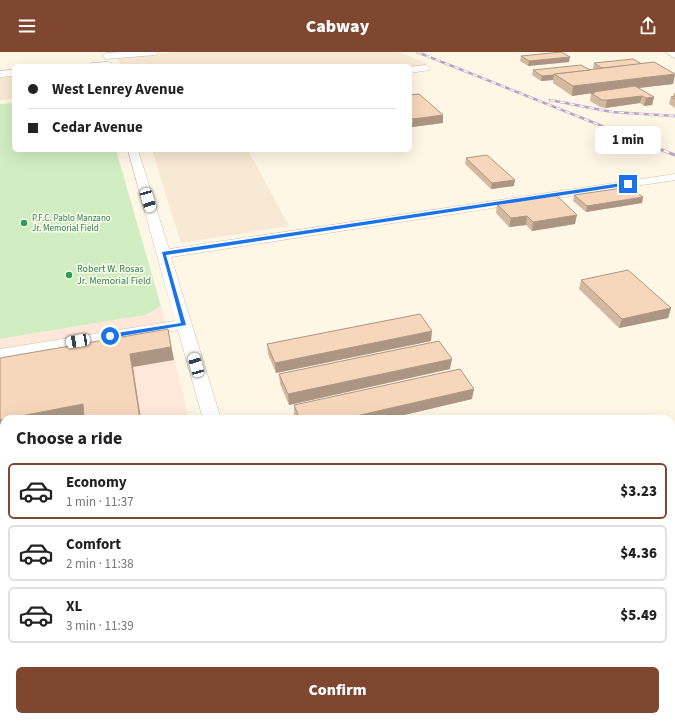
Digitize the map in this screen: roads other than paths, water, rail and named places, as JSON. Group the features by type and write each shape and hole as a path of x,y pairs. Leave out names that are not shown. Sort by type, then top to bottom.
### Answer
{"street":[{"path":"97,64 107,60 156,52"},
{"path":"669,52 675,55"},
{"path":"412,70 426,68"},
{"path":"0,74 12,73"},
{"path":"134,152 211,415"},
{"path":"163,254 675,177"},
{"path":"0,354 184,324"}],"railway":[{"path":"417,52 622,134"},
{"path":"550,100 612,112 675,116"},
{"path":"619,133 675,155"}],"place":[{"name":"P.F.C. Pablo Manzano Jr. Memorial Field","path":"24,223"},
{"name":"Robert W. Rosas Jr. Memorial Field","path":"69,275"}]}
